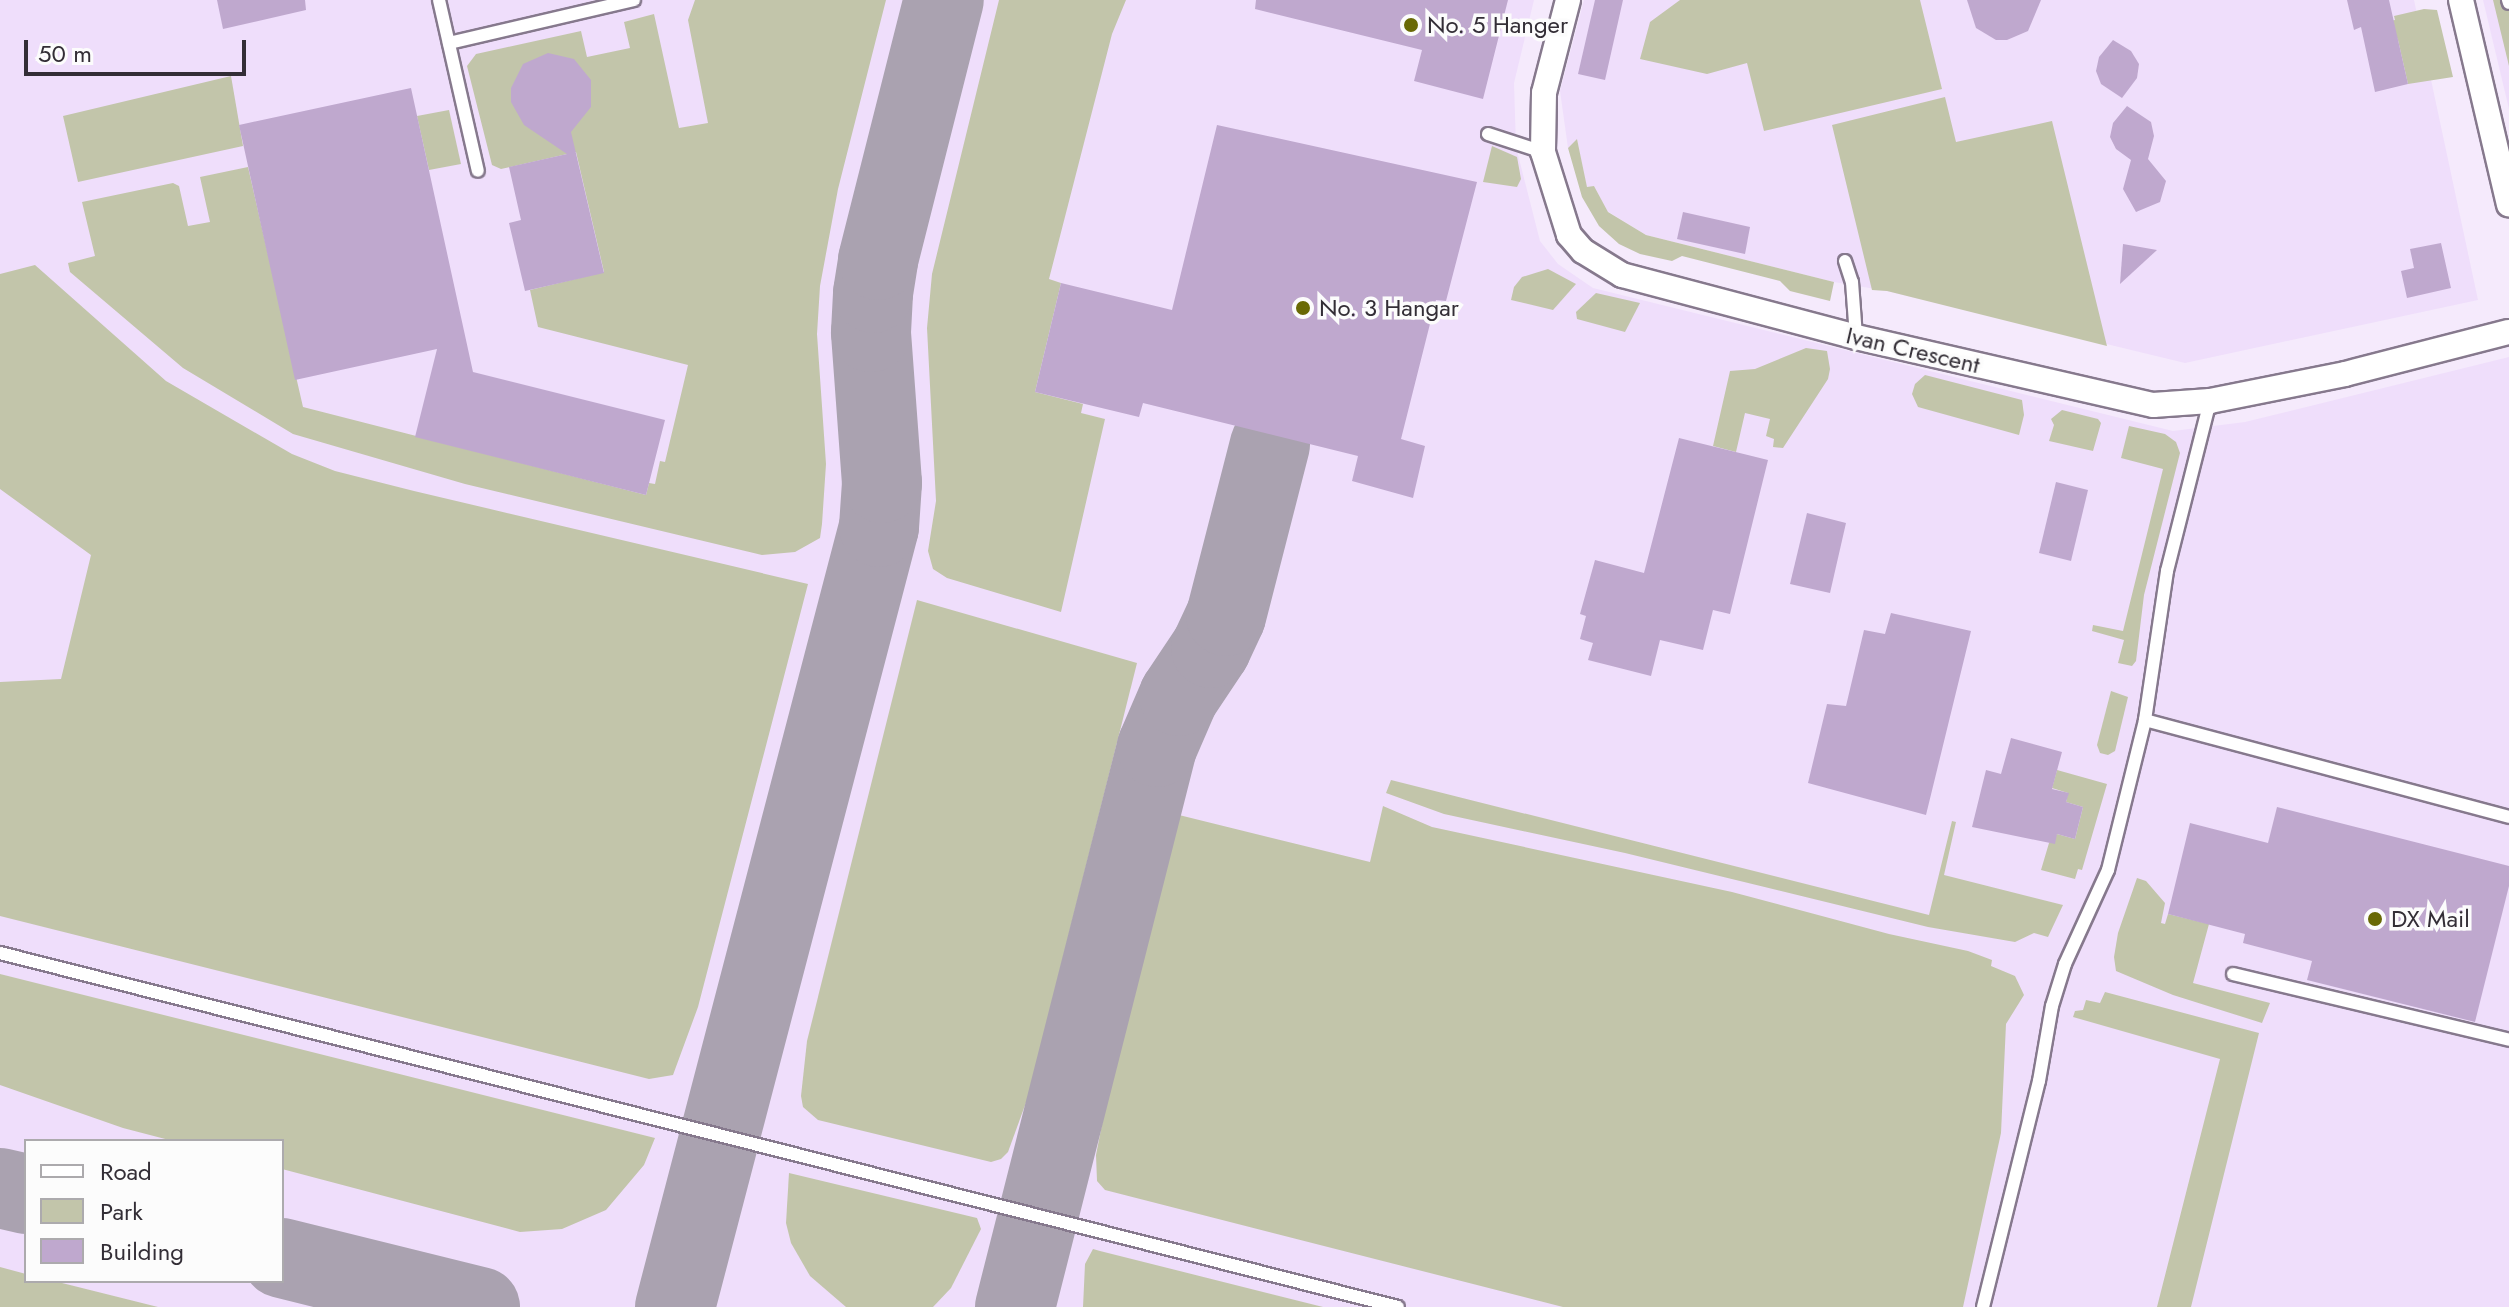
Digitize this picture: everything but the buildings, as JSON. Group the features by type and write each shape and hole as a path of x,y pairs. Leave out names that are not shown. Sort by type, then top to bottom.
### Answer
{"street":[{"name":"Ivan Crescent","path":"1568,0 1544,93 1543,152 1569,235 1603,266 1622,275 1856,337 2153,405 2210,401 2345,374 2509,332"},
{"path":"2461,0 2509,204"}],"lane":[{"path":"439,0 478,171"},
{"path":"449,43 634,0"},
{"path":"1488,134 1543,152"},
{"path":"1845,261 1852,282 1856,337"},
{"path":"1983,1307 2039,1081 2052,1006 2065,964 2108,870 2145,720 2167,571 2210,401"},
{"path":"2145,720 2509,817"},
{"path":"0,953 1398,1307"},
{"path":"2233,974 2509,1040"}],"shaded area":[{"path":"0,0 1534,0 1514,83 1516,147 1540,241 1558,264 1593,288 2173,431 2245,422 2509,357 2509,1307 0,1307"},
{"path":"1584,0 2414,0 2478,300 2185,363 1646,235 1607,211 1594,186 1587,188 1577,140 1568,148 1560,91"},
{"path":"2483,0 2509,0 2509,109"}],"green space":[{"path":"695,0 886,0 838,189 820,286 817,334 826,464 820,538 795,552 762,555 465,484 293,434 183,368 70,272 68,263 95,256 82,202 173,183 179,186 188,226 210,222 200,177 248,167 303,407 646,495 649,483 655,484 660,461 665,462 688,365 538,327 530,290 604,272 576,152 501,169 492,165 467,66 476,54 581,31 587,57 630,48 624,22 654,14 679,128 708,123 688,20"},
{"path":"999,0 1126,0 1112,34 1049,279 1061,283 1035,392 1083,404 1081,413 1105,419 1061,612 947,578 933,569 928,551 936,501 927,328 932,274"},
{"path":"1680,0 1920,0 1942,89 1764,131 1747,63 1707,74 1640,59 1650,22"},
{"path":"2493,0 2509,0 2509,66"},
{"path":"2424,9 2437,10 2453,77 2408,84 2398,40 2389,21 2395,20 2394,16"},
{"path":"231,76 243,146 78,182 63,116"},
{"path":"1945,97 1956,142 2052,121 2107,346 1887,291 1872,290 1832,125"},
{"path":"449,110 461,164 429,170 417,116"},
{"path":"1577,139 1587,187 1594,186 1608,212 1646,235 1834,282 1830,301 1790,291 1780,281 1682,256 1672,261 1640,254 1619,244 1599,226 1582,197 1568,148"},
{"path":"1492,146 1517,157 1521,179 1517,187 1483,182"},
{"path":"35,265 166,381 292,454 335,471 414,491 808,584 698,1007 673,1075 649,1079 0,916 0,682 61,679 91,555 0,489 0,274"},
{"path":"1548,269 1576,284 1553,310 1511,300 1514,287 1522,277"},
{"path":"1596,293 1640,303 1625,332 1577,319 1576,312"},
{"path":"1806,348 1827,351 1828,379 1783,448 1773,447 1774,439 1766,436 1770,419 1745,413 1736,452 1713,446 1730,371 1755,369"},
{"path":"1925,375 2022,400 2024,415 2019,435 1918,407 1912,394 1915,384"},
{"path":"2062,410 2098,419 2101,423 2093,451 2049,441 2054,425 2051,419"},
{"path":"2129,426 2165,434 2176,442 2180,453 2144,595 2136,661 2132,666 2118,663 2124,640 2092,631 2093,625 2123,631 2163,469 2121,458"},
{"path":"917,600 1137,663 1028,1097 1008,1152 1001,1159 991,1162 818,1120 803,1107 801,1096 807,1041"},
{"path":"2111,691 2128,697 2115,751 2108,755 2100,753 2097,745"},
{"path":"2057,770 2107,784 2082,870 2078,869 2075,879 2041,870 2049,843 2057,834 2075,839 2083,807 2066,802 2068,793 2052,788"},
{"path":"1391,780 1929,915 1952,821 1956,822 1944,875 2063,905 2048,937 2034,933 2015,942 1928,927 1625,853 1444,814 1386,793"},
{"path":"1383,806 1432,827 1732,892 1889,934 1968,951 1992,960 1991,966 2015,976 2024,995 2006,1024 2001,1133 1963,1307 1563,1307 1105,1190 1097,1181 1096,1155 1105,1109 1179,815 1370,862"},
{"path":"2137,878 2146,881 2165,903 2161,923 2165,924 2168,914 2209,924 2193,983 2270,1003 2262,1023 2173,995 2116,971 2114,957 2118,933"},
{"path":"0,974 655,1138 644,1165 606,1210 562,1229 520,1232 284,1170 284,1139 165,1139 123,1128 0,1085"},
{"path":"2105,992 2259,1033 2191,1307 2157,1307 2220,1059 2073,1017 2075,1011 2083,1010 2086,1000 2100,1003"},
{"path":"789,1173 977,1218 981,1229 951,1288 933,1307 846,1307 810,1276 791,1243 786,1223"},
{"path":"1093,1249 1323,1307 1083,1307 1085,1264"},
{"path":"0,1267 24,1273 24,1283 62,1283 158,1307 0,1307"}],"taxiway":[{"path":"675,1307 879,527 882,483 871,332 873,293 878,260 944,0"},
{"path":"1015,1307 1157,747 1179,696 1211,648 1226,616 1270,445"},
{"path":"0,1188 24,1194"},
{"path":"284,1258 480,1307"}],"place":[{"name":"No. 5 Hanger","path":"1411,25"},
{"name":"No. 3 Hangar","path":"1303,308"},
{"name":"DX Mail","path":"2375,919"}]}
